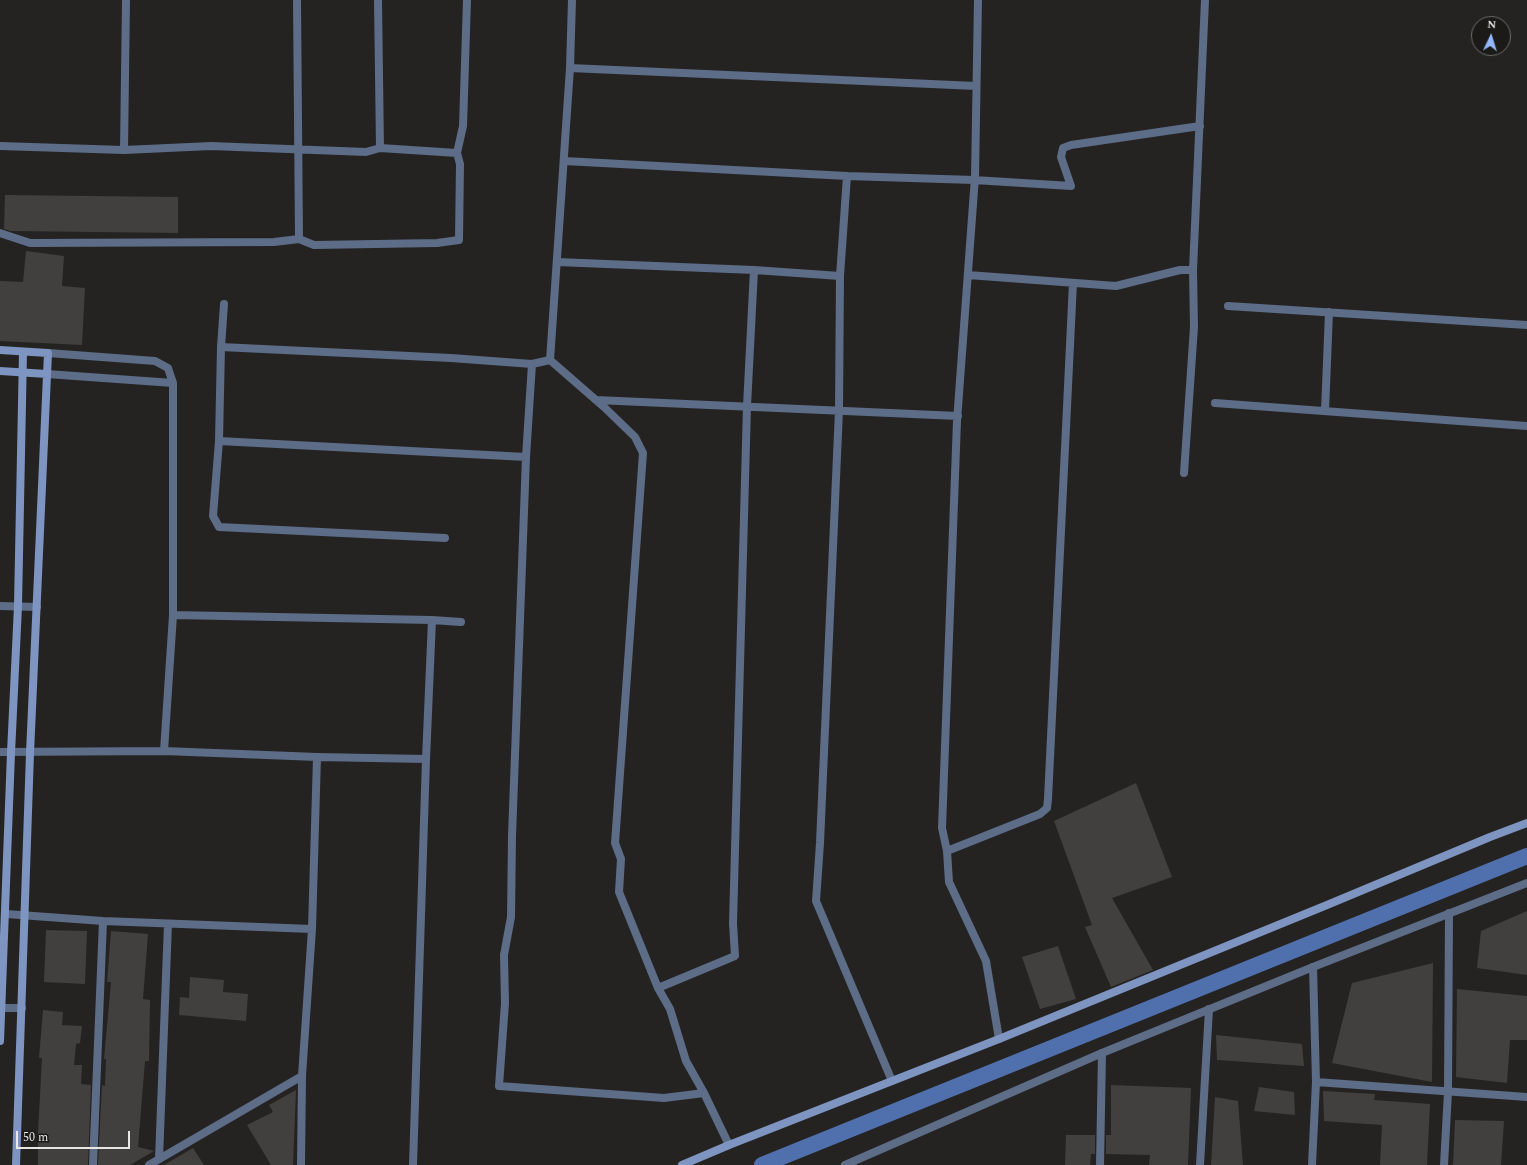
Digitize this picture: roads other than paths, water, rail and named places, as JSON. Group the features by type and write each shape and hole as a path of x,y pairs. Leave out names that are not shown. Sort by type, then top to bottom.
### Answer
{"main road":[{"path":"0,350 48,353 30,753 16,1165"},
{"path":"0,1041 18,606 23,352"},
{"path":"0,371 47,374"},
{"path":"682,1165 728,1145 999,1039 1527,823"}],"street":[{"path":"124,150 126,0"},
{"path":"297,0 299,239"},
{"path":"378,0 380,148"},
{"path":"0,233 30,243 274,242 299,239 314,245 437,243 459,240 460,164 457,153 463,126 467,0"},
{"path":"550,360 570,68 572,0"},
{"path":"978,0 974,180 958,416 942,828 947,852 950,882 986,961 999,1039"},
{"path":"1184,473 1194,327 1193,270 1205,0"},
{"path":"570,68 976,86"},
{"path":"564,161 847,176 974,180 1071,186 1061,157 1063,148 1071,145 1200,126"},
{"path":"0,146 124,150 210,146 366,152 380,148 457,153"},
{"path":"847,176 840,276 839,410 816,901 892,1081"},
{"path":"557,262 754,270 840,276"},
{"path":"658,988 735,956 733,923 747,406 754,270"},
{"path":"968,275 1116,286 1180,270 1193,270"},
{"path":"947,852 1040,814 1047,808 1073,283"},
{"path":"224,304 213,516 219,527 445,538"},
{"path":"1228,306 1527,324"},
{"path":"1325,411 1329,312"},
{"path":"221,347 451,358 532,364 550,360"},
{"path":"48,353 155,361 168,368 173,383 173,615 164,751"},
{"path":"550,360 596,400 635,437 643,453 615,843 621,859 618,892 658,988 670,1009 686,1061 704,1093 728,1145"},
{"path":"532,364 526,457 512,836 511,917 504,955 505,1003 499,1086 664,1098 704,1093"},
{"path":"47,374 173,383"},
{"path":"596,400 958,416"},
{"path":"1215,403 1527,426"},
{"path":"218,441 526,457"},
{"path":"0,606 37,607"},
{"path":"173,615 432,620 461,622"},
{"path":"412,1165 432,620"},
{"path":"0,752 164,751 317,757 426,759"},
{"path":"301,1165 302,1076 312,929 317,757"},
{"path":"845,1165 1102,1053 1313,967 1527,883"},
{"path":"1444,1165 1448,1092 1449,913"},
{"path":"6,914 103,921 312,929"},
{"path":"93,1165 103,921"},
{"path":"159,1159 168,924"},
{"path":"1312,1165 1316,1082 1313,967"},
{"path":"1,1008 22,1008"},
{"path":"1200,1165 1209,1009"},
{"path":"1100,1165 1102,1053"},
{"path":"149,1165 302,1076"},
{"path":"1316,1082 1527,1097"}],"waterway":[{"path":"762,1165 1527,856"}]}
